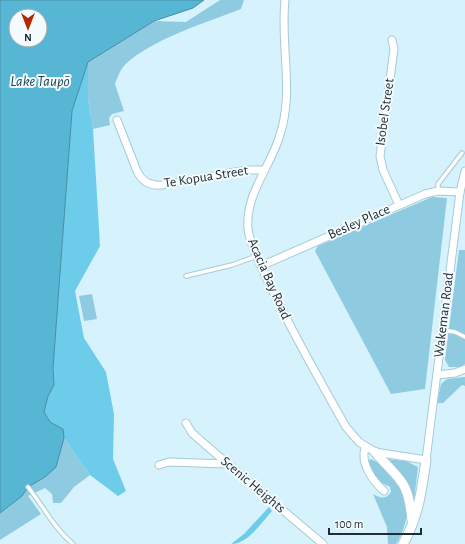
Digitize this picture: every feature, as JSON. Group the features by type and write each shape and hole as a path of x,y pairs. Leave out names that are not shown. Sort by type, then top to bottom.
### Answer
{"street":[{"name":"Acacia Bay Road","path":"285,0 287,102 279,140 252,196 248,217 248,230 261,266 281,309 346,427 365,448 376,452 426,460"},
{"name":"Isobel Street","path":"392,40 394,49 380,156 383,170 399,205"},
{"name":"Te Kopua Street","path":"117,120 139,175 149,184 162,185 247,170 264,170"},
{"name":"Wakeman Road","path":"426,460 460,192 465,171"},
{"name":"Besley Place","path":"261,266 424,194 438,191 460,192"},
{"path":"437,374 455,373 465,369"},
{"name":"Scenic Heights","path":"186,423 192,432 227,464 323,544"},
{"path":"365,448 363,455 364,463 375,481 384,491"},
{"path":"376,452 401,479 407,490 412,526"},
{"path":"403,544 412,526 421,494 426,460"},
{"path":"159,465 170,462 227,464"}],"lane":[{"path":"438,191 438,184 462,153"},
{"path":"186,276 221,268 257,256"},
{"path":"442,330 455,332 465,337"},
{"path":"28,487 41,504 47,515 72,544"}],"shaded area":[{"path":"220,0 244,0 241,9 168,38 140,53 126,63 115,84 124,111 112,114 109,118 110,125 93,129 88,100 88,62 154,21 186,22"},
{"path":"88,62 88,100 93,129 100,246 75,291 84,338 106,372 114,414 113,459 126,491 118,496 90,475 64,438 63,429 50,422 44,412 48,396 54,385 53,368 72,111"},
{"path":"432,197 447,198 425,389 391,394 315,251 318,246"},
{"path":"459,250 465,250 465,364 461,367 449,367 445,360"},
{"path":"92,294 97,319 84,321 79,296"},
{"path":"465,377 465,386 462,385 443,403 437,403 441,384 447,379"},
{"path":"64,438 90,475 74,487 61,503 53,503 52,494 45,488 28,496 41,514 0,540 0,513 22,496 28,487 45,477 59,456"},
{"path":"371,459 383,466 393,475 400,484 405,495 407,507 406,519 396,544 388,544 387,527 373,494 380,497 385,497 391,492 390,487 378,481 368,466 368,461"},
{"path":"385,459 406,461 418,467 414,501"},
{"path":"269,507 272,511 254,532 243,540 231,544 244,534"}],"water":[{"name":"Lake Taupō","path":"0,0 204,0 193,8 154,21 88,62 72,111 53,368 54,385 48,396 44,412 50,422 63,429 64,438 56,467 45,477 28,487 22,496 0,513"}]}
